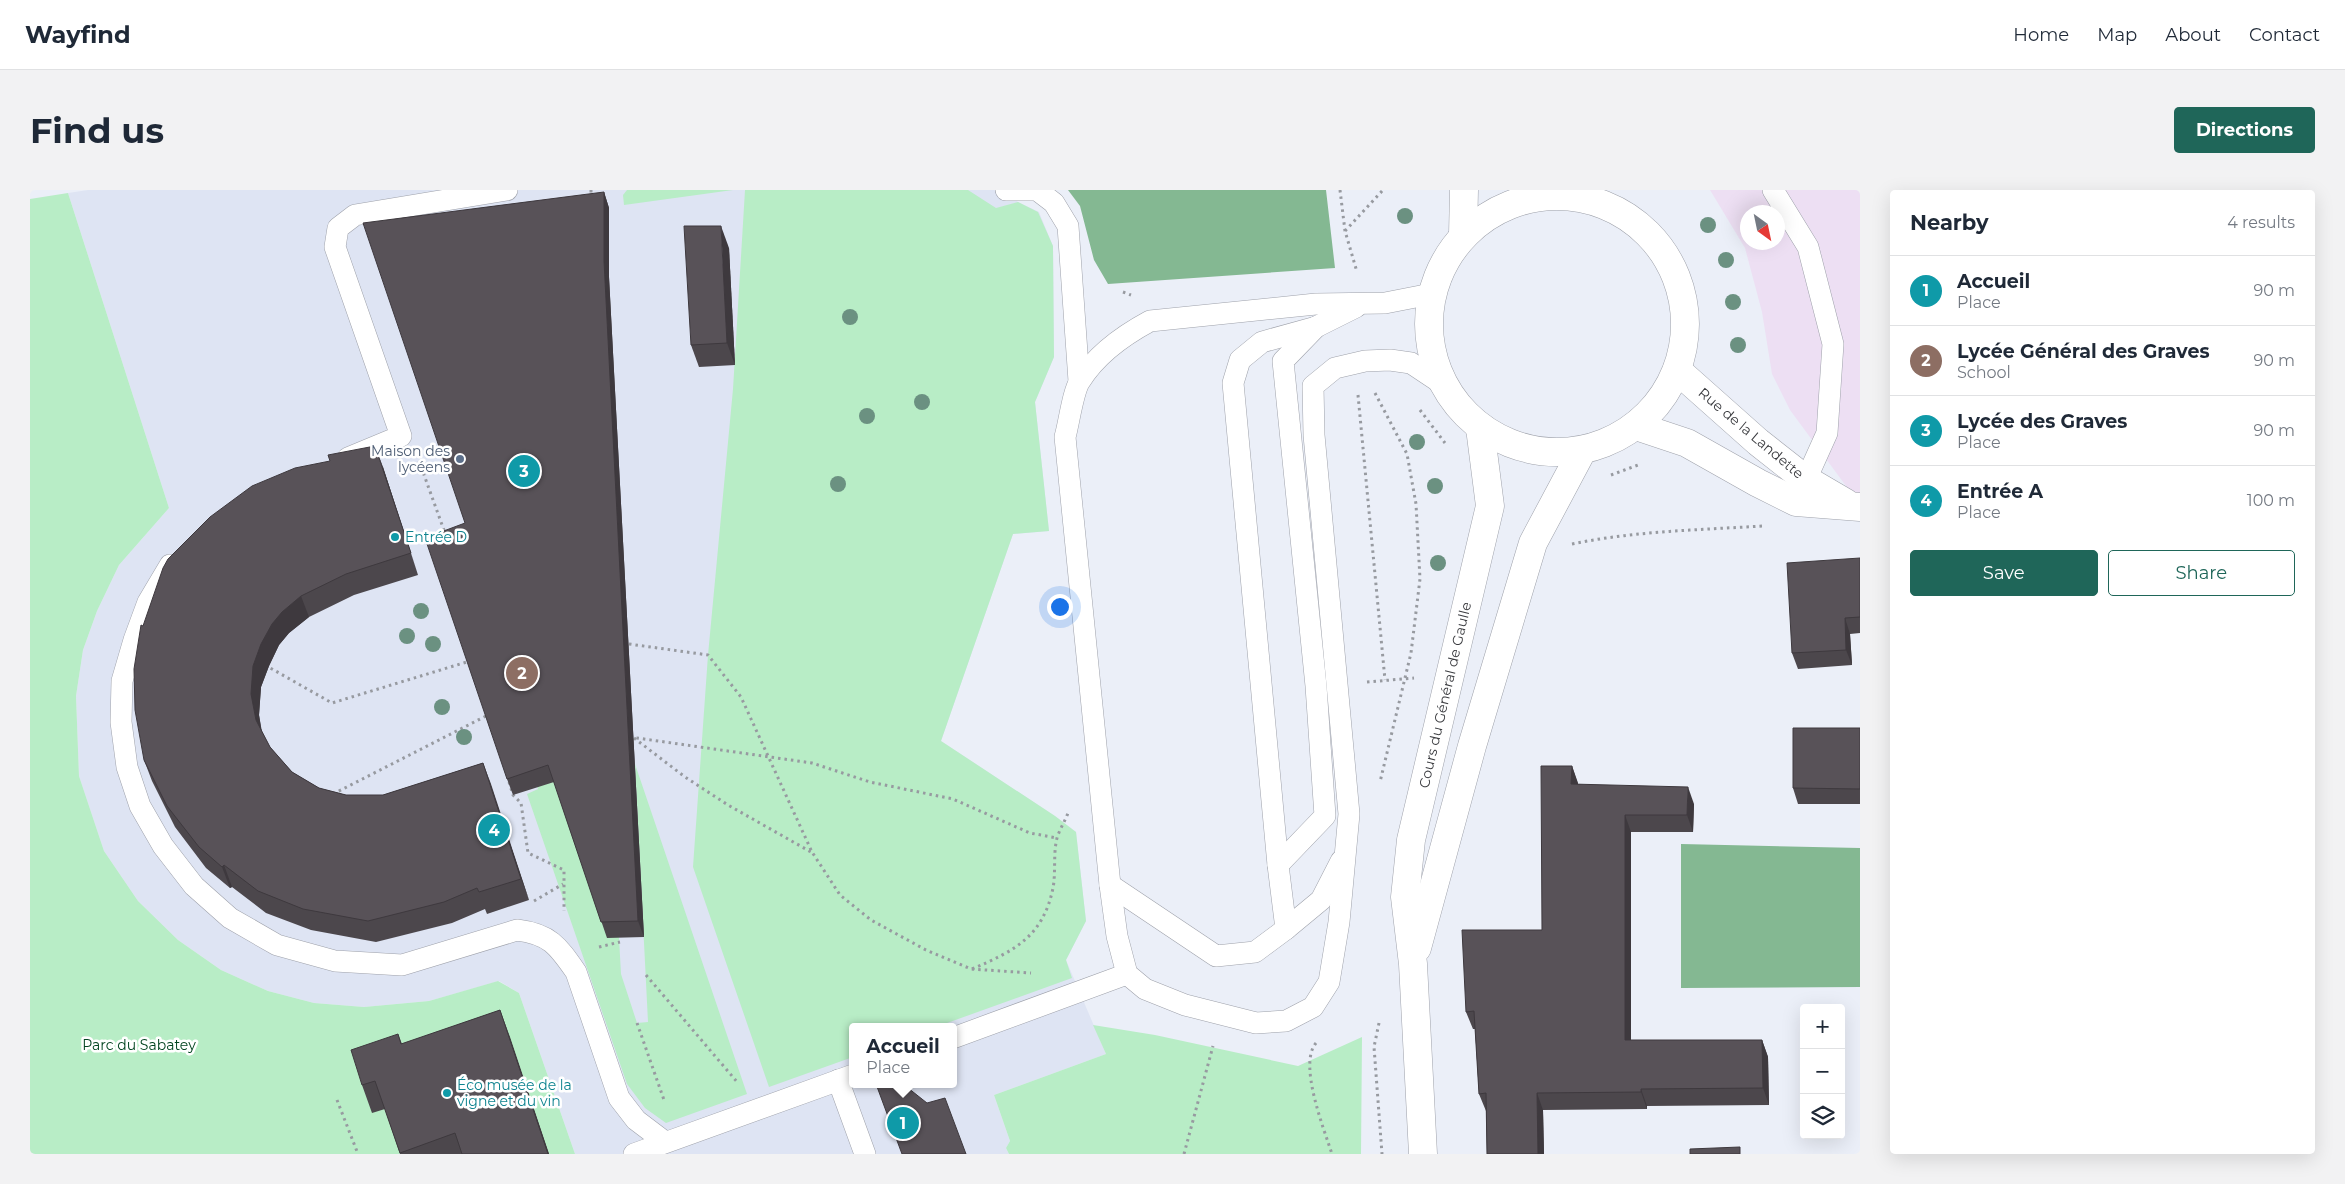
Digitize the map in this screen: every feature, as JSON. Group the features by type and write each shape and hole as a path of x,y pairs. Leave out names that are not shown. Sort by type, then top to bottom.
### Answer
{"main road":[{"path":"1463,235 1464,190"},
{"path":"1574,193 1614,208 1646,230 1669,260 1683,295 1686,333 1677,370 1660,401 1636,426 1610,441 1582,451 1546,452 1511,445 1480,428 1458,407 1442,383 1431,354 1428,324 1431,294 1444,262 1463,235 1497,210 1536,196 1574,193"},
{"name":"Rue de la Landette","path":"1677,370 1758,442 1801,490"},
{"name":"Rue de la Landette","path":"1636,426 1688,443 1758,484 1801,490 1857,508"},
{"name":"Cours du Général de Gaulle","path":"1424,1154 1412,964 1405,897 1411,840 1490,506 1480,428"},
{"name":"Cours du Général de Gaulle","path":"1412,964 1472,746 1533,543 1582,451"}],"lane":[{"path":"327,466 401,436 335,247 338,228 355,215 507,190"},
{"path":"1006,190 1038,190 1054,203 1068,226 1079,381 1065,437 1110,885 1117,936 1127,974 1145,989 1185,1005 1256,1023 1286,1021 1313,1008 1329,982 1339,922 1349,814 1314,436 1313,386 1335,368 1365,361 1390,360 1411,363 1442,383"},
{"path":"1773,190 1808,247 1833,344 1827,433 1801,490"},
{"path":"1079,381 1105,352 1128,333 1150,321 1316,304 1385,303 1431,294"},
{"path":"1286,929 1278,865 1233,382 1240,360 1262,342 1316,327 1361,304"},
{"path":"1278,865 1325,816 1316,686 1283,361 1316,327"},
{"path":"183,553 170,565 148,602 134,640 122,680 122,722 127,767 140,806 163,846 194,886 230,918 277,945 334,961 402,965 517,930 536,932 551,941 565,955 576,972 619,1098 636,1120 671,1140"},
{"path":"1110,885 1216,956 1255,952 1321,900 1345,852"},
{"path":"957,1037 1127,974"},
{"path":"634,1154 845,1078 863,1148"}],"path":[{"path":"591,190 591,200"},
{"path":"1340,190 1345,231 1354,261 1361,304"},
{"path":"1345,231 1383,190"},
{"path":"1365,361 1367,377 1407,454 1416,504 1420,579 1411,652 1404,679"},
{"path":"1372,386 1357,390 1385,680"},
{"path":"1418,407 1448,447"},
{"path":"401,436 412,441 447,538"},
{"path":"1563,546 1624,534 1689,528 1783,524 1801,490"},
{"path":"629,644 708,655 741,697 812,852 840,895 871,920 926,950 971,969 1030,974 1039,970"},
{"path":"466,653 471,671"},
{"path":"260,663 332,703 476,660"},
{"path":"483,707 489,725"},
{"path":"331,795 494,713"},
{"path":"627,746 626,737 812,763 870,782 954,799 1030,833 1057,838"},
{"path":"634,738 684,777 728,805 812,852"},
{"path":"507,777 513,795 521,804 528,853 564,870 565,955"},
{"path":"971,969 1006,954 1026,941 1040,922 1053,889 1057,838 1065,824 1070,804"},
{"path":"646,975 760,1109"},
{"path":"1184,1154 1215,1038 1224,1015"},
{"path":"637,1023 671,1140"},
{"path":"337,1100 358,1154"}],"shaded area":[{"path":"88,190 1005,190 1018,202 1039,212 1053,246 1054,357 1035,402 1049,531 1013,534 941,741 1055,816 1076,832 1086,921 1066,960 1106,1054 994,1095 1010,1141 1006,1148 1009,1154 575,1154 519,993 499,981 429,1001 364,1007 314,1003 268,991 221,970 178,940 138,901 104,851 79,776 76,696 83,650 97,611 119,565 169,508 68,193"},
{"path":"1710,190 1860,190 1860,505 1790,410 1772,374 1762,312 1746,250 1785,250 1785,205 1740,205 1740,240"}],"green space":[{"path":"627,190 733,190 624,205 623,195"},
{"path":"745,190 968,190 996,208 1018,202 1038,212 1053,246 1054,357 1035,402 1049,531 1013,534 941,741 1055,816 1076,832 1086,921 1066,960 1072,978 947,1023 849,1023 849,1058 769,1087 693,867 708,655 733,389"},
{"path":"1068,190 1326,190 1335,268 1108,284 1094,260 1080,206"},
{"name":"Parc du Sabatey","path":"68,193 169,508 119,565 97,611 83,650 76,696 79,776 104,851 138,901 178,940 221,970 268,991 314,1003 364,1007 429,1001 498,981 519,993 575,1154 30,1154 30,199"},
{"path":"635,764 747,1094 666,1123 645,1108 627,1084 527,794 538,789 534,776 550,770 619,938 621,974 637,1023 648,1022"},
{"path":"1681,844 1860,848 1860,987 1681,988"},
{"path":"1093,1025 1155,1035 1298,1066 1362,1037 1361,1154 1009,1154 1006,1148 1010,1141 994,1095 1106,1054"}],"building":[{"path":"604,192 604,261 638,921 601,922 548,765 507,779 425,538 465,523 363,223"},
{"path":"684,226 721,226 727,343 691,345"},
{"path":"375,446 411,553 346,574 301,596 282,612 272,624 261,644 253,666 251,694 256,720 270,747 292,772 319,788 346,795 383,795 483,763 521,879 479,892 477,888 444,902 368,921 303,909 258,891 224,865 222,867 199,847 167,806 144,760 135,710 134,669 141,625 143,626 163,568 168,559 210,517 252,486 295,468 330,461 328,455"},
{"path":"1860,558 1860,617 1845,618 1846,650 1792,653 1787,563"},
{"path":"1793,728 1860,728 1860,789 1793,788"},
{"path":"1541,766 1572,766 1571,784 1688,787 1687,815 1625,815 1625,1040 1762,1040 1763,1088 1641,1089 1641,1092 1537,1093 1538,1154 1487,1154 1486,1093 1479,1094 1474,1011 1466,1012 1462,930 1542,930"},
{"name":"Éco musée de la vigne et du vin","path":"500,1010 548,1154 462,1154 455,1133 400,1153 375,1081 362,1085 351,1050 398,1034 401,1044"},
{"path":"877,1088 908,1088 927,1103 945,1098 966,1154 902,1154"},
{"path":"1740,1147 1740,1154 1690,1154 1690,1149"}],"place":[{"name":"Maison des lycéens","path":"460,459"},
{"name":"Lycée des Graves","path":"524,471"},
{"name":"Entrée D","path":"395,537"},
{"name":"Lycée Général des Graves","path":"522,673"},
{"name":"Entrée A","path":"494,830"},
{"name":"Éco musée de la vigne et du vin","path":"447,1093"},
{"name":"Accueil","path":"903,1123"}]}
